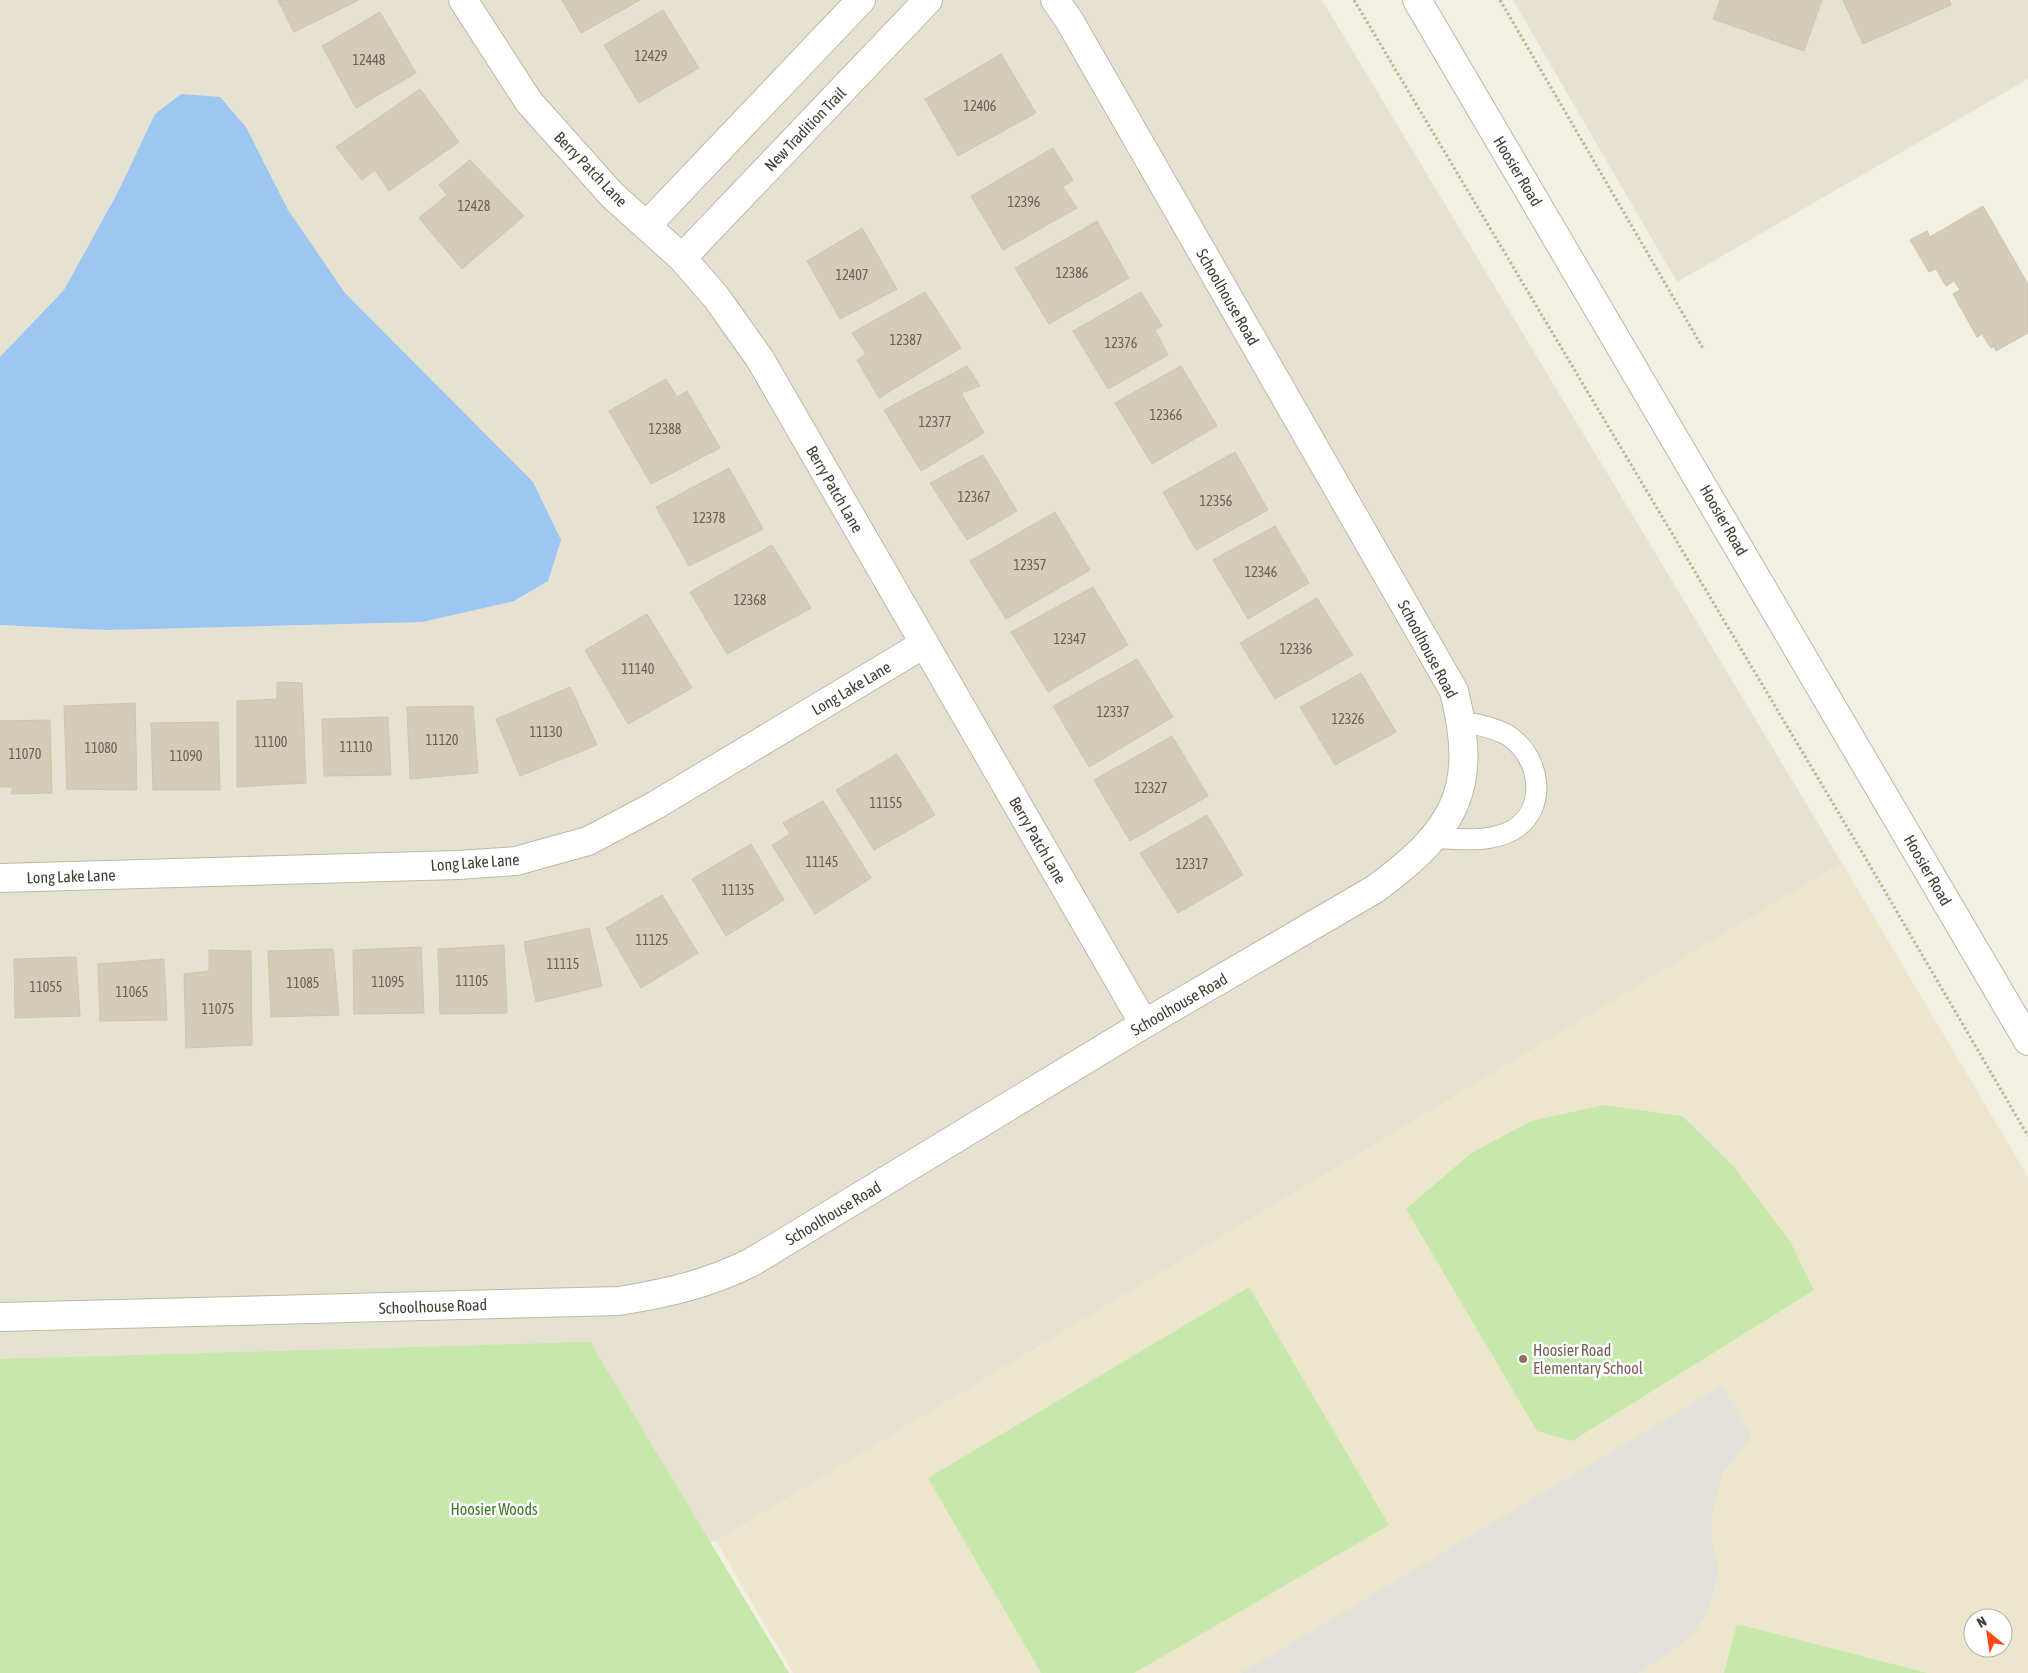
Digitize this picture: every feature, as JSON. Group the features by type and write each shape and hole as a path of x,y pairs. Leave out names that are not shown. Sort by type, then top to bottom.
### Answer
{"street":[{"name":"Berry Patch Lane","path":"463,0 529,102 612,195 682,258 716,297 760,359 1144,1024"},
{"path":"647,225 861,0"},
{"name":"New Tradition Trail","path":"682,258 928,0"},
{"name":"Schoolhouse Road","path":"0,1317 619,1301 666,1294 702,1284 752,1262 1144,1024 1375,889 1402,869 1434,838 1458,798 1464,776 1461,720 1454,691 1069,20 1055,0"},
{"name":"Hoosier Road","path":"1417,0 2028,1041"},
{"name":"Long Lake Lane","path":"0,878 458,865 516,861 553,852 588,841 654,806 924,644"}],"lane":[{"path":"1434,838 1484,838 1513,830 1527,818 1537,794 1538,782 1532,765 1511,737 1498,730 1461,720"}],"path":[{"path":"1354,0 1854,838 2028,1136"},
{"path":"1500,0 1704,350"}],"shaded area":[{"path":"0,0 1322,0 1842,863 716,1541 0,1605"},
{"path":"1513,0 2028,0 2028,79 1677,282"},
{"name":"Hoosier Road Elementary School","path":"1842,863 2028,1177 2028,1673 793,1673 716,1541"},
{"path":"1722,1386 1752,1437 1724,1471 1712,1512 1712,1543 1719,1568 1714,1592 1707,1613 1691,1636 1662,1658 1637,1673 1241,1673"}],"green space":[{"path":"1604,1105 1682,1116 1733,1166 1790,1241 1814,1290 1572,1441 1537,1431 1406,1209 1470,1154 1531,1121"},
{"path":"1249,1287 1389,1525 1134,1673 1041,1673 928,1478"},
{"name":"Hoosier Woods","path":"590,1342 789,1673 0,1673 0,1359"},
{"path":"1737,1624 1927,1673 1724,1673"}],"water":[{"path":"181,94 220,97 246,127 288,210 345,293 533,482 561,540 548,581 514,601 422,622 106,630 0,625 0,357 64,290 118,192 155,114"}],"building":[{"path":"278,0 359,0 294,32"},
{"path":"562,0 640,0 581,33"},
{"path":"1720,0 1822,0 1804,51 1713,19"},
{"path":"1843,0 1949,0 1951,5 1863,44"},
{"path":"663,10 699,68 639,103 604,45"},
{"path":"380,12 416,73 356,108 322,46"},
{"path":"1001,54 1036,113 958,156 925,99"},
{"path":"420,89 459,142 389,191 375,170 362,180 336,147"},
{"path":"1053,148 1073,180 1063,187 1077,208 1003,250 971,196"},
{"path":"470,160 524,216 462,269 419,218 447,195 439,185"},
{"path":"1983,206 2028,284 2028,333 1996,351 1994,346 1991,348 1982,334 1977,337 1953,294 1960,290 1954,281 1946,286 1936,269 1929,272 1910,240 1927,231 1930,237"},
{"path":"1097,221 1129,278 1049,324 1015,268"},
{"path":"862,228 897,289 840,319 807,261"},
{"path":"925,292 961,348 879,398 857,360 866,354 852,333"},
{"path":"1141,292 1162,326 1155,330 1168,355 1108,389 1073,331"},
{"path":"967,366 980,386 961,393 984,433 921,471 884,410"},
{"path":"1181,366 1217,426 1152,464 1115,403"},
{"path":"666,379 677,397 687,391 720,448 651,484 609,411"},
{"path":"1235,452 1268,510 1196,550 1163,492"},
{"path":"983,455 1017,511 967,540 930,483"},
{"path":"729,468 763,529 689,566 656,507"},
{"path":"1055,512 1090,570 1006,619 970,561"},
{"path":"1275,526 1309,583 1248,619 1213,560"},
{"path":"772,545 811,608 727,654 690,592"},
{"path":"1093,587 1128,645 1048,692 1011,632"},
{"path":"1317,598 1353,655 1275,699 1240,643"},
{"path":"647,614 692,688 628,724 585,650"},
{"path":"1137,659 1173,717 1089,767 1053,706"},
{"path":"1361,673 1396,732 1335,765 1300,707"},
{"path":"277,682 302,683 306,783 237,787 237,701 277,699"},
{"path":"570,687 597,745 520,776 496,719"},
{"path":"135,703 137,790 67,789 64,706"},
{"path":"473,706 478,773 410,779 407,707"},
{"path":"388,717 391,775 324,776 322,719"},
{"path":"50,720 52,793 11,794 13,787 0,787 0,721"},
{"path":"218,722 220,790 153,790 151,723"},
{"path":"1172,736 1208,796 1130,841 1094,780"},
{"path":"897,754 935,815 874,850 836,790"},
{"path":"823,801 871,878 815,914 772,845 790,834 783,823"},
{"path":"1207,815 1243,875 1178,913 1140,853"},
{"path":"751,844 784,900 726,936 692,879"},
{"path":"662,895 698,953 641,988 606,928"},
{"path":"589,928 602,986 536,1002 524,942"},
{"path":"504,945 507,1013 440,1014 438,949"},
{"path":"421,947 424,1013 354,1014 353,950"},
{"path":"333,949 339,1015 271,1017 268,951"},
{"path":"209,950 251,951 252,1045 186,1048 184,974 209,971"},
{"path":"76,957 80,1016 15,1018 14,959"},
{"path":"164,959 167,1020 100,1021 98,964"}],"place":[{"name":"Hoosier Road Elementary School","path":"1523,1359"}]}
